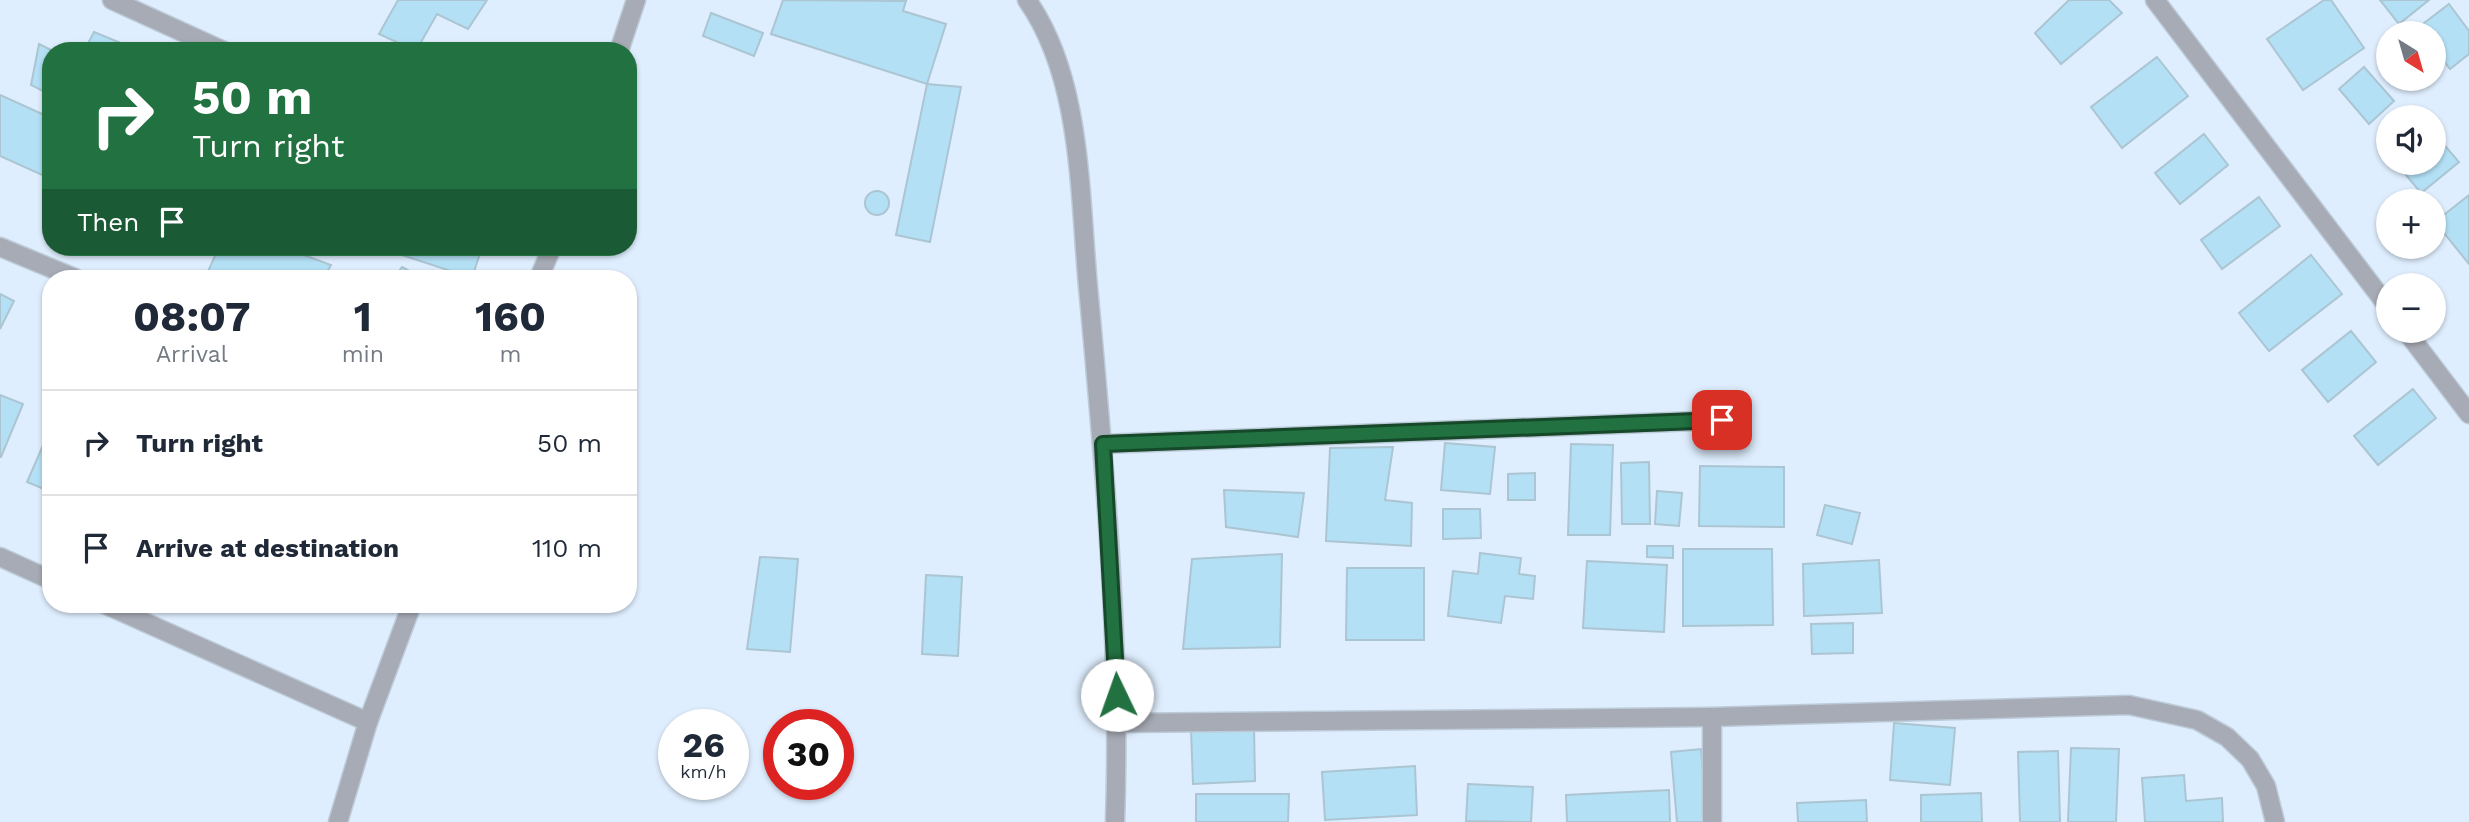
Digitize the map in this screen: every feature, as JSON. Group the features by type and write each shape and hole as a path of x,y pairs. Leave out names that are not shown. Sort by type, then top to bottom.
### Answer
{"street":[{"path":"112,0 205,42"},
{"path":"622,42 636,0"},
{"path":"1027,0 1044,24 1072,110 1103,444 1118,723 1115,822"},
{"path":"2155,0 2376,291"},
{"path":"0,247 56,270"},
{"path":"2415,343 2469,414"},
{"path":"1103,444 1722,420"},
{"path":"0,557 42,576"},
{"path":"124,613 368,722"},
{"path":"338,822 368,722 409,613"},
{"path":"1118,723 1712,717 2129,705 2197,720 2227,737 2250,760 2266,786 2275,822"},
{"path":"1712,717 1712,822"}],"building":[{"path":"398,0 487,0 468,29 437,14 421,42 396,42 379,34"},
{"path":"783,0 906,1 903,11 946,24 927,84 771,34"},
{"path":"2069,0 2109,0 2122,13 2061,64 2035,33"},
{"path":"2324,0 2331,0 2364,48 2303,90 2267,39"},
{"path":"2380,0 2429,0 2403,21 2397,21"},
{"path":"2449,4 2469,31 2469,54 2450,69 2446,64 2446,21 2427,21"},
{"path":"711,13 763,33 754,56 703,36"},
{"path":"94,32 118,42 89,42"},
{"path":"39,44 42,46 42,90 31,85"},
{"path":"2157,57 2188,96 2122,148 2091,107"},
{"path":"2364,67 2376,81 2376,91 2385,91 2394,101 2390,105 2376,105 2376,118 2369,124 2339,89"},
{"path":"927,84 961,87 930,242 896,235"},
{"path":"0,95 42,114 42,175 0,156"},
{"path":"2204,134 2228,165 2180,204 2155,173"},
{"path":"2446,147 2459,162 2446,173"},
{"path":"2406,175 2443,175 2426,189 2418,189"},
{"path":"877,191 888,198 889,203 882,214 877,215 866,208 865,203 872,192"},
{"path":"2469,195 2469,264 2446,236 2446,213"},
{"path":"2259,197 2280,226 2222,269 2201,240"},
{"path":"2311,255 2342,294 2269,351 2239,313"},
{"path":"215,256 306,256 331,265 328,270 209,270"},
{"path":"405,256 479,256 475,270 448,270"},
{"path":"0,294 14,301 0,329"},
{"path":"2351,331 2376,362 2328,402 2302,370"},
{"path":"2413,389 2436,418 2378,465 2354,436"},
{"path":"0,395 23,404 1,457 0,457"},
{"path":"1445,443 1495,447 1490,494 1441,490"},
{"path":"1571,444 1613,445 1610,535 1568,535"},
{"path":"1393,447 1385,500 1412,503 1411,546 1326,541 1330,448"},
{"path":"42,448 42,488 27,482"},
{"path":"1649,462 1650,524 1622,524 1621,463"},
{"path":"1700,466 1784,467 1784,527 1699,526"},
{"path":"1535,473 1535,500 1508,500 1508,474"},
{"path":"1224,490 1304,493 1298,537 1226,527"},
{"path":"1657,491 1682,493 1679,526 1655,524"},
{"path":"1825,505 1860,513 1852,544 1817,535"},
{"path":"1443,509 1480,509 1481,538 1443,539"},
{"path":"1647,546 1673,546 1673,558 1647,557"},
{"path":"1683,549 1772,549 1773,625 1683,626"},
{"path":"1480,553 1521,558 1519,574 1535,576 1533,599 1505,596 1501,623 1448,616 1453,571 1478,574"},
{"path":"1282,554 1280,647 1183,649 1192,559"},
{"path":"760,557 798,559 790,652 747,649"},
{"path":"1879,560 1882,613 1804,616 1803,564"},
{"path":"1587,561 1667,565 1664,632 1583,628"},
{"path":"1347,568 1424,568 1424,640 1346,640"},
{"path":"926,575 962,577 958,656 922,654"},
{"path":"1853,623 1853,653 1812,654 1811,624"},
{"path":"1894,723 1955,728 1950,785 1890,780"},
{"path":"1254,727 1255,781 1193,784 1191,729"},
{"path":"2071,748 2119,749 2116,822 2068,822"},
{"path":"1701,749 1707,822 1677,822 1671,752"},
{"path":"2058,751 2060,822 2020,822 2018,752"},
{"path":"1415,766 1417,815 1325,820 1322,772"},
{"path":"2184,775 2186,801 2222,798 2223,822 2145,822 2142,778"},
{"path":"1468,784 1533,787 1531,822 1466,821"},
{"path":"1669,790 1670,822 1567,822 1566,795"},
{"path":"1981,793 1982,822 1921,822 1921,795"},
{"path":"1196,794 1289,794 1288,822 1196,822"},
{"path":"1866,800 1867,822 1798,822 1797,803"}],"route":[{"path":"1117,695 1103,444 1722,420"}]}
